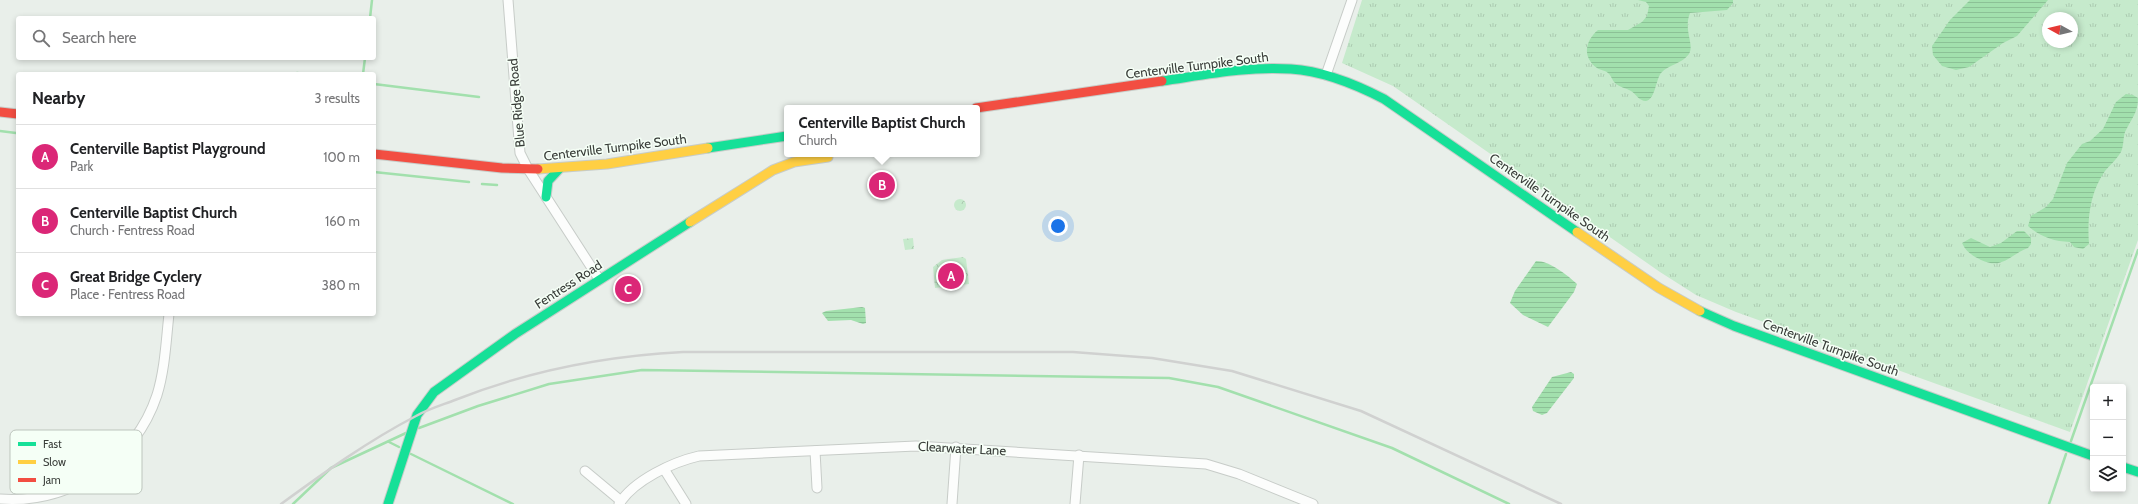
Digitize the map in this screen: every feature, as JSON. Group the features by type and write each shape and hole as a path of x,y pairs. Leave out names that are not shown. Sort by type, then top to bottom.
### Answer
{"main road":[{"name":"Centerville Turnpike South","path":"980,107 1240,70 1290,69 1326,75 1370,91 1408,114 1626,266 1691,307 1734,326 2090,455"},
{"path":"0,112 16,114"},
{"name":"Centerville Turnpike South","path":"376,154 474,166 528,169 560,168 607,164 784,136"},
{"name":"Fentress Road","path":"388,504 417,415 429,397 515,334 599,279 780,166 794,162 828,157"},
{"path":"546,197 548,179 560,168"},
{"path":"2126,468 2138,472"}],"street":[{"name":"Blue Ridge Road","path":"508,0 519,149 528,169 599,279"},
{"path":"1326,75 1352,0"},
{"path":"140,430 148,417 157,394 163,366 169,316"},
{"name":"Clearwater Lane","path":"620,502 645,480 681,460 699,456 916,446 956,447 1206,464 1239,474 1313,504"},
{"path":"952,504 956,447"},
{"path":"815,451 817,488"},
{"path":"1075,504 1079,455"},
{"path":"664,469 686,504"},
{"path":"586,470 620,502"},
{"path":"0,499 37,498 52,494"}],"green space":[{"path":"1362,0 2138,0 2138,240 2070,432 1736,312 1696,295 1660,272 1393,86 1342,63"},
{"path":"960,199 964,201 966,205 964,209 960,211 956,209 954,205 956,201"},
{"path":"913,238 914,249 905,250 903,239"},
{"path":"963,257 966,259 969,284 935,288 933,267 942,260"}],"shaded area":[{"path":"1638,0 1733,0 1733,3 1727,10 1690,13 1688,19 1688,31 1691,46 1689,54 1683,60 1661,73 1651,97 1646,101 1639,99 1631,91 1614,82 1609,74 1592,64 1587,54 1590,39 1598,30 1628,30 1642,22 1647,16 1649,6 1646,2"},
{"path":"1970,0 2048,0 2017,36 2003,43 1969,67 1956,70 1942,66 1933,55 1932,46 1950,20"},
{"path":"2126,94 2133,95 2138,98 2137,108 2125,132 2121,152 2105,171 2096,188 2089,215 2089,244 2083,249 2074,247 2070,242 2058,241 2038,233 2028,226 2031,216 2046,207 2053,199 2067,163 2082,144 2090,141 2103,129 2116,102"},
{"path":"2017,231 2024,231 2031,238 2031,244 2028,248 2001,262 1989,263 1981,260 1970,253 1962,243 1971,238 1990,247 2001,243"},
{"path":"1536,261 1547,263 1577,284 1574,292 1548,327 1523,315 1510,303 1515,291"},
{"path":"862,307 865,308 866,323 863,324 851,320 828,321 822,313 826,311"},
{"path":"1571,372 1574,374 1574,378 1547,413 1542,415 1533,411 1532,407 1552,377"}],"waterway":[{"path":"370,16 372,0"},
{"path":"363,72 365,60"},
{"path":"376,84 479,97"},
{"path":"0,131 16,133"},
{"path":"376,172 469,182"},
{"path":"482,184 497,185"},
{"path":"2071,441 2138,250"},
{"path":"419,428 478,406 549,384 642,370 1169,378 1218,387 1392,448 1509,504"},
{"path":"293,504 331,468 406,433"},
{"path":"389,442 399,447"},
{"path":"411,454 513,504"},
{"path":"2049,504 2066,454"}],"railway":[{"path":"281,504 364,446 435,407 510,381 539,373 596,361 683,352 1073,352 1152,358 1232,371 1361,411 1561,504"}],"traffic: fast":[{"path":"1162,81 1226,72 1275,68 1315,72 1339,79 1384,99 1577,232"},
{"path":"708,148 784,136"},
{"path":"546,197 548,181 560,168"},
{"path":"388,504 417,415 434,392 515,334 690,222"},
{"path":"1700,311 1734,326 2090,455"},
{"path":"2126,468 2138,472"}],"traffic: slow":[{"path":"538,169 607,164 708,148"},
{"path":"690,222 773,170 794,162 828,157"},
{"path":"1577,232 1659,288 1700,311"}],"traffic: jam":[{"path":"980,107 1162,81"},
{"path":"0,112 16,114"},
{"path":"376,154 502,168 538,169"}],"place":[{"name":"Centerville Baptist Church","path":"882,185"},
{"name":"Centerville Baptist Playground","path":"951,276"},
{"name":"Great Bridge Cyclery","path":"628,289"}]}
